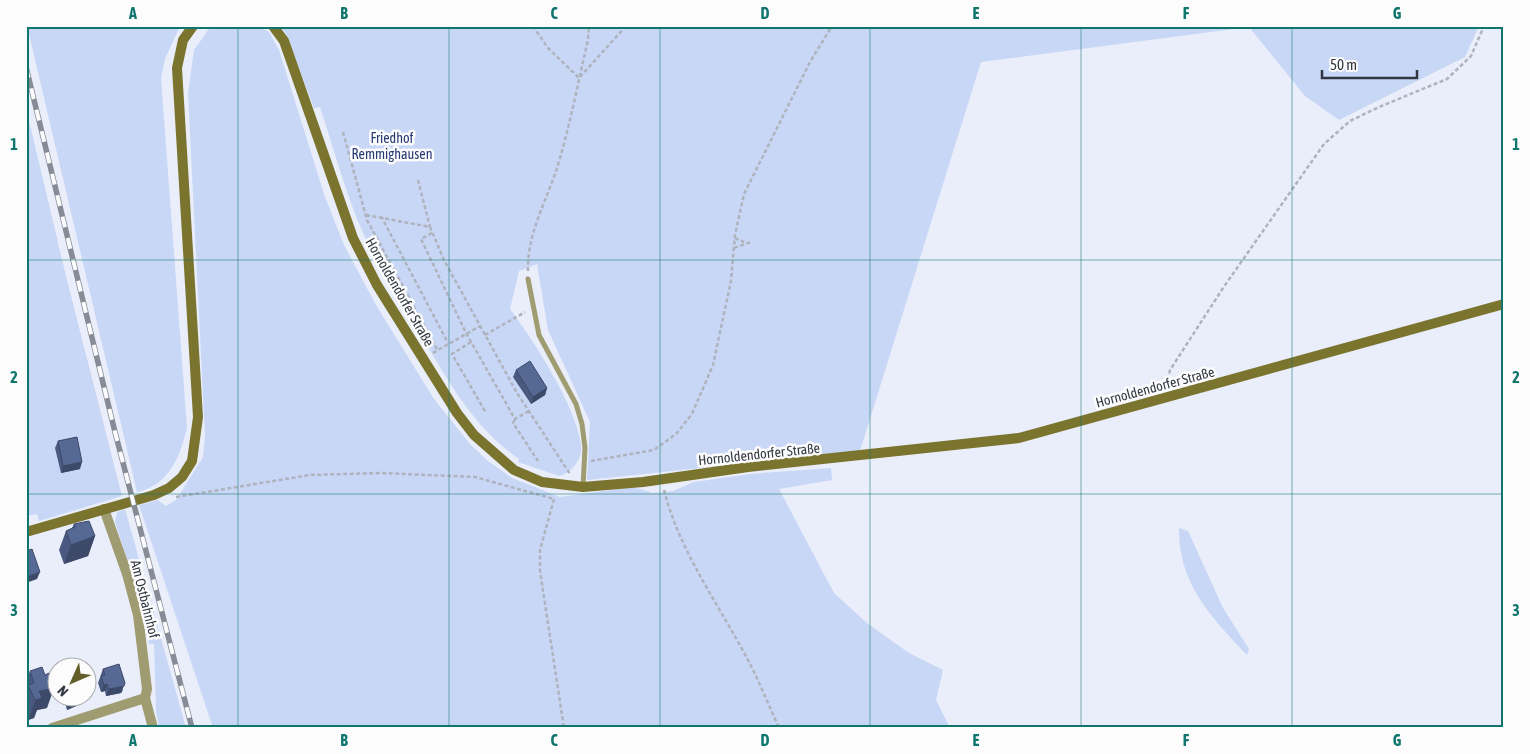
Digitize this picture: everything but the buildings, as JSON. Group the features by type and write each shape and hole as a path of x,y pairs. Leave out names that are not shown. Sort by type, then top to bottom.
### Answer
{"street":[{"path":"26,532 154,495 169,488 188,469 195,451 198,417 177,68 182,40 193,26"},
{"name":"Hornoldendorfer Straße","path":"273,26 287,49 353,238 377,285 423,360 474,435 501,461 525,477 542,482 580,486 662,479 748,467 1019,438 1504,304"},
{"name":"Am Ostbahnhof","path":"104,508 127,574 138,615 147,689 144,698 153,728"},
{"path":"52,728 144,698"}],"lane":[{"path":"528,280 532,309 539,336 576,404 582,424 585,448 580,486"}],"path":[{"path":"533,26 548,48 579,78"},
{"path":"528,280 528,255 534,227 557,167 579,78 589,26"},
{"path":"579,78 626,26"},
{"path":"584,462 654,450 676,434 692,414 712,365 730,281 735,238 744,194 810,62 832,26"},
{"path":"1168,398 1166,387 1170,370 1223,288 1324,144 1350,121 1447,79 1471,56 1484,26"},
{"path":"343,132 366,215 379,244 438,351"},
{"path":"418,180 430,227 444,260 529,411 580,486"},
{"path":"366,215 381,216 430,227"},
{"path":"381,216 448,343"},
{"path":"432,233 421,239 466,333 515,419 513,423 538,461"},
{"path":"735,238 741,239 745,243"},
{"path":"734,248 751,242"},
{"path":"485,335 532,309"},
{"path":"423,360 480,325"},
{"path":"472,342 452,354 486,413"},
{"path":"515,419 529,411"},
{"path":"174,498 310,475 382,473 475,477 554,499"},
{"path":"662,479 668,506 688,550 740,647 779,728"},
{"path":"551,506 540,550 540,571 564,728"}],"green space":[{"path":"27,26 180,26 165,59 161,78 187,428 177,459 165,476 157,483 137,492"},
{"path":"211,26 259,26 269,32 279,50 324,194 344,245 376,305 434,399 470,444 488,461 512,478 560,497 633,487 653,493 673,491 694,482 750,474 831,468 832,480 779,489 834,593 867,623 909,653 943,670 936,700 950,728 924,726 911,728 213,728 139,505 158,500 166,506 176,500 203,457 205,436 188,93 194,50"},
{"name":"Friedhof Remmighausen","path":"280,26 1479,26 1465,57 1339,120 1305,96 1249,27 981,62 860,451 587,480 590,422 548,330 537,264 519,271 510,309 531,338 553,374 563,393 577,429 581,445 580,455 572,469 559,476 518,462 519,459 501,445 470,412 445,375 368,244 351,202 320,107 314,108 285,32"},
{"path":"26,108 66,276 122,496 39,521 37,514 26,516"},
{"path":"125,509 186,728 159,728 156,712 154,644 149,644 147,620 115,522 117,512"},
{"path":"1179,528 1188,531 1223,608 1249,649 1247,655 1209,613 1199,598 1184,566 1180,548"}],"railway":[{"path":"26,67 115,432 192,728"}]}
